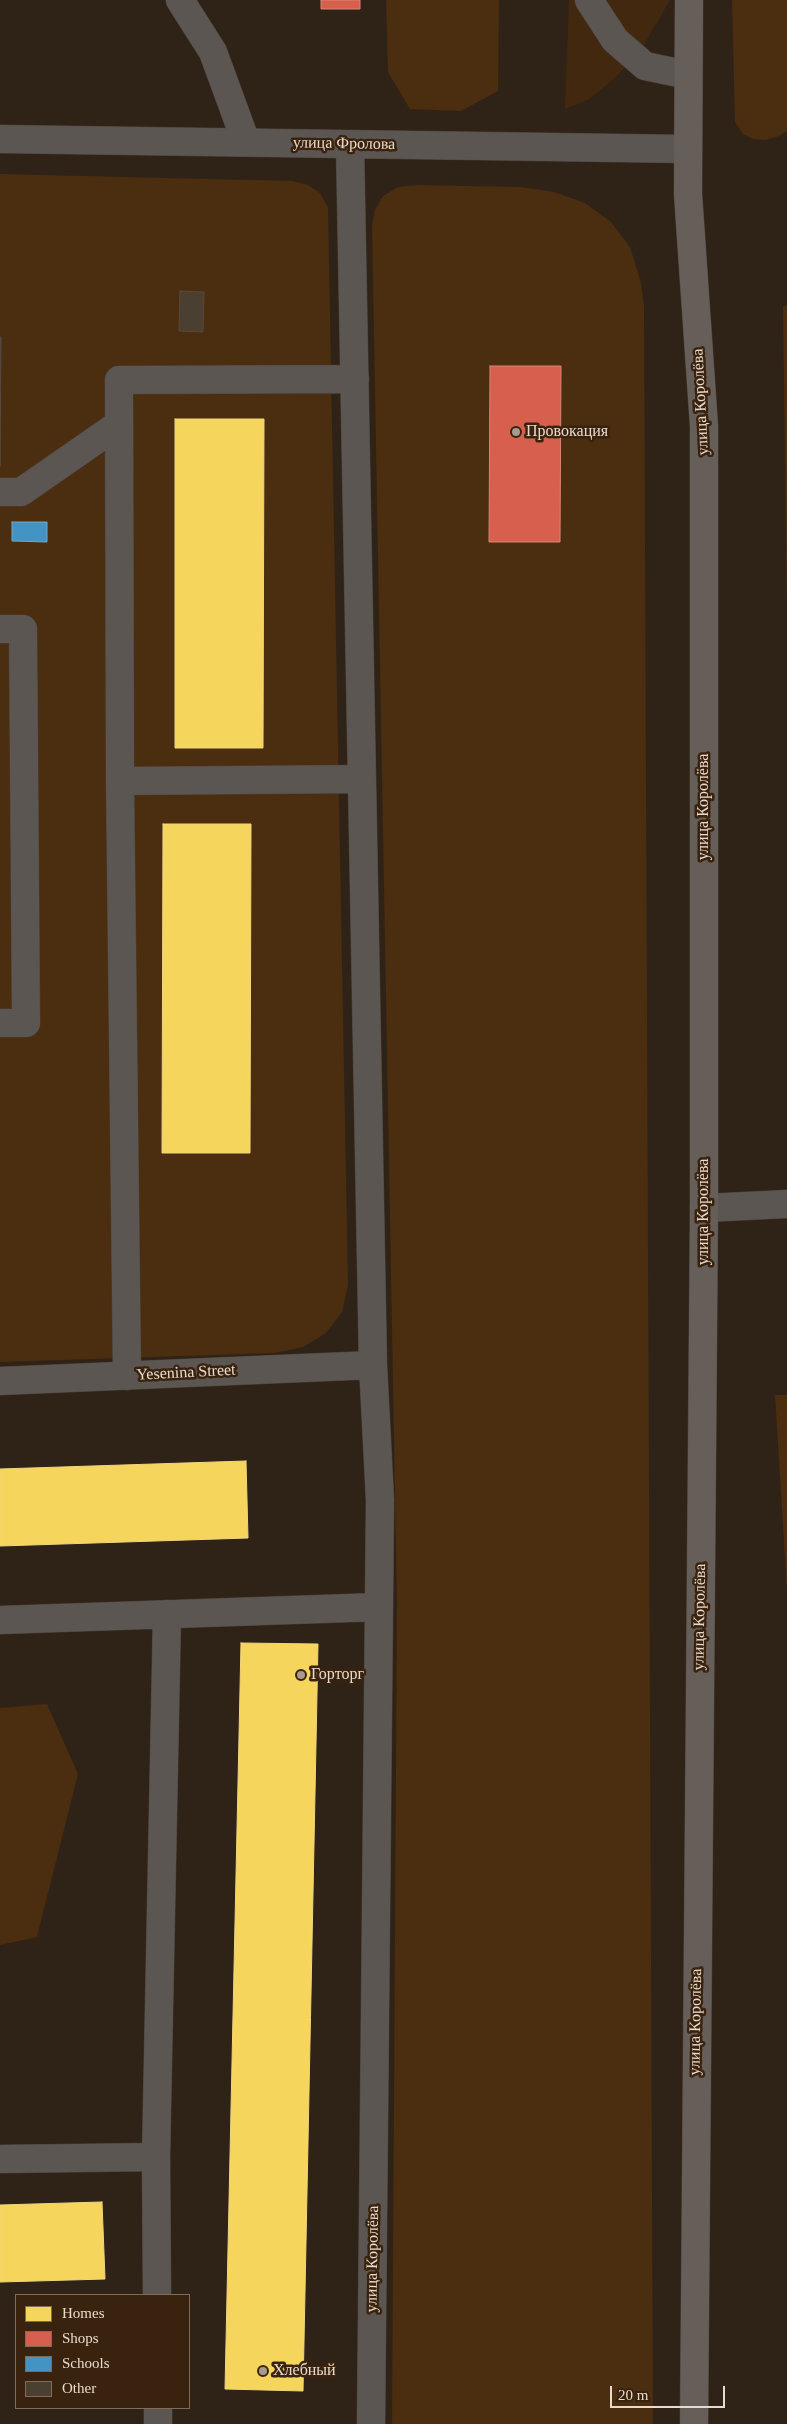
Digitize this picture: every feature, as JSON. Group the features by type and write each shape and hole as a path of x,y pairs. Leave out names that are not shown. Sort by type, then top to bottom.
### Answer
{"main road":[{"name":"улица Королёва","path":"689,0 688,194 704,426 704,1208 694,2424"}],"street":[{"path":"180,0 214,52 246,142"},
{"path":"589,0 615,40 645,66 688,75"},
{"name":"улица Фролова","path":"0,139 687,148"},
{"name":"улица Королёва","path":"350,145 373,1365 380,1500 371,2424"},
{"path":"127,1376 120,781 119,380 355,380"},
{"path":"0,492 21,492 119,424"},
{"path":"0,629 23,629 26,1023 0,1023"},
{"path":"120,781 362,780"},
{"path":"704,1208 787,1204"},
{"name":"Yesenina Street","path":"0,1381 373,1365"},
{"path":"0,1620 379,1607"},
{"path":"157,2294 156,2158 167,1614"},
{"path":"0,2160 156,2158"},
{"path":"158,2409 158,2424"}],"shaded area":[{"path":"386,0 499,0 498,91 461,111 410,109 388,72"},
{"path":"569,0 670,0 641,50 618,75 590,99 565,109"},
{"path":"732,0 787,0 787,131 779,136 765,140 753,139 743,134 735,122"},
{"path":"0,174 293,181 308,185 320,193 328,208 348,1285 342,1312 326,1333 303,1347 275,1353 0,1362"},
{"path":"418,185 521,187 554,192 585,203 611,222 630,247 641,283 644,306 653,2424 392,2424 397,1603 372,225 375,210 383,196 398,187"},
{"path":"783,306 787,306 787,614"},
{"path":"775,1395 787,1395 787,1591"},
{"path":"47,1704 78,1774 37,1937 0,1945 0,1708"}],"building: Homes":[{"path":"175,419 264,419 263,748 175,748"},
{"path":"163,824 251,824 250,1153 162,1153"},
{"path":"246,1461 248,1538 0,1546 0,1469"},
{"path":"241,1643 318,1644 303,2391 225,2389"},
{"path":"102,2202 105,2279 0,2282 0,2205"}],"building: Shops":[{"path":"321,0 360,0 360,9 321,9"},
{"path":"490,366 561,366 560,542 489,542"}],"building: Schools":[{"path":"12,522 47,522 47,542 12,541"}],"building: Other":[{"path":"180,291 204,292 203,332 179,331"},
{"path":"0,337 1,337 0,467"}],"place":[{"name":"Провокация","path":"516,432"},
{"name":"Горторг","path":"301,1675"},
{"name":"Хлебный","path":"263,2371"}]}
